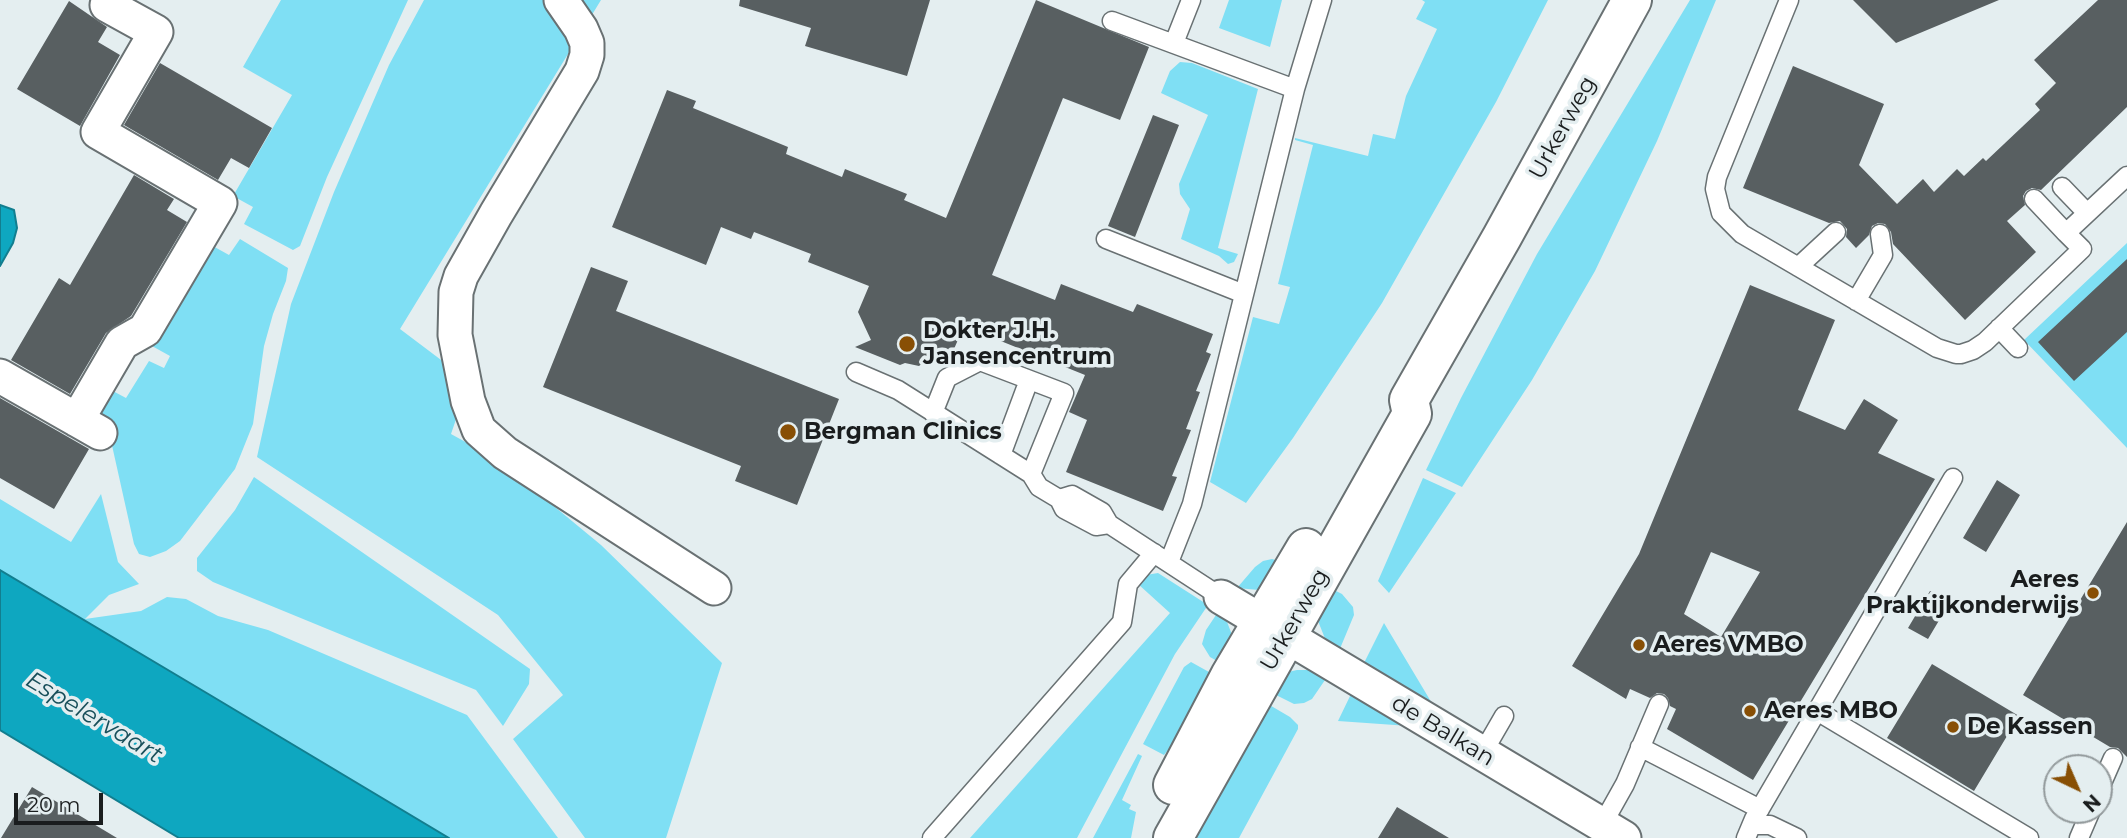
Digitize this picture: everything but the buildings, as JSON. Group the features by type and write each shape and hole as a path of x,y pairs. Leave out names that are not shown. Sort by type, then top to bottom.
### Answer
{"main road":[{"name":"Urkerweg","path":"1173,838 1274,630 1328,509 1396,403 1409,400 1509,225 1632,0"},
{"name":"Urkerweg","path":"1148,838 1230,676 1274,630"}],"street":[{"path":"561,0 581,29 587,43 587,55 582,71 496,214 461,276 456,292 454,335 472,417 479,430 505,453 714,588"},
{"path":"0,376 88,426 122,343 145,330 220,203 98,132 156,32 104,2"},
{"name":"Urkerweg","path":"1221,597 1274,630"},
{"name":"de Balkan","path":"1274,630 1617,834"}],"lane":[{"path":"1174,43 1191,0"},
{"path":"932,838 1122,622 1128,584 1161,558 1192,504 1295,89 1322,0"},
{"path":"1789,0 1721,163 1715,189 1721,213 1735,229 1937,348 1956,354 1978,347 2082,249 2034,199"},
{"path":"1112,21 1295,89"},
{"path":"2066,233 2127,176"},
{"path":"2062,187 2087,213"},
{"path":"1798,267 1836,232"},
{"path":"1856,301 1883,255 1880,234"},
{"path":"1106,239 1244,294"},
{"path":"1999,328 2018,348"},
{"path":"856,372 898,390 933,413 1031,474 1064,393 980,361 947,378 933,413"},
{"path":"1001,455 1029,380"},
{"name":"Urkerweg","path":"1031,474 1039,487 1059,499 1072,495 1102,512 1108,524 1221,597"},
{"path":"1749,832 1953,478"},
{"path":"1617,834 1625,784 1659,704"},
{"path":"1817,711 2029,838"},
{"path":"1482,754 1504,716"},
{"path":"1640,747 1760,809"},
{"path":"1749,832 1770,825 1797,838"}],"shaded area":[{"path":"281,0 408,0 327,177 300,246 293,250 244,224 253,207 233,196 292,95 243,67"},
{"path":"424,0 601,0 400,329 469,381 451,434 498,460 601,545 722,663 666,838 585,838 513,739 563,695 498,615 257,457 291,304 334,192 389,65"},
{"path":"1229,0 1282,0 1270,47 1219,28"},
{"path":"1422,0 1548,0 1496,102 1382,303 1293,438 1246,503 1210,482 1253,317 1279,324 1290,287 1278,284 1313,145 1295,138 1368,156 1373,134 1395,139 1406,96 1437,29 1416,19 1425,2"},
{"path":"1690,0 1716,0 1657,141 1595,271 1532,380 1462,487 1426,470 1537,254"},
{"path":"1180,62 1192,63 1258,89 1218,248 1238,254 1234,262 1228,264 1219,256 1181,239 1190,209 1180,194 1179,184 1208,115 1161,93 1170,71"},
{"path":"240,239 288,268 264,346 253,424 235,469 180,541 166,551 150,557 139,554 134,544 107,423 98,412 111,390 126,398 149,361 164,368 170,356 152,346 211,245 229,255"},
{"path":"2127,243 2127,448 2024,340"},
{"path":"254,477 530,669 529,684 503,726 476,690 213,582 197,571 197,558 235,510"},
{"path":"1423,478 1456,493 1389,593 1378,581"},
{"path":"101,494 118,562 139,584 109,595 85,619 141,611 167,597 186,599 218,616 268,630 467,715 558,838 449,838 0,570 0,499 71,542"},
{"path":"1272,559 1279,561 1268,585 1259,590 1237,588 1255,567"},
{"path":"1158,573 1208,605 1175,654 1077,838 970,838 1170,613 1138,584 1146,575"},
{"path":"1326,586 1342,594 1353,607 1354,615 1339,651 1326,641 1318,621 1319,604"},
{"path":"1218,612 1226,619 1232,635 1226,666 1210,657 1202,644 1206,630"},
{"path":"1384,623 1436,710 1363,665"},
{"path":"1191,662 1218,677 1215,690 1164,755 1143,744 1184,667"},
{"path":"1309,670 1324,676 1325,680 1312,699 1294,704 1266,690 1288,672"},
{"path":"1352,692 1409,726 1338,721"},
{"path":"1261,700 1290,717 1298,725 1298,729 1239,838 1184,838"},
{"path":"1138,754 1142,756 1122,800 1131,805 1129,809 1136,812 1131,838 1093,838"}],"water":[{"path":"0,205 14,210 17,228 13,243 0,266"},
{"name":"Espelervaart","path":"0,570 449,838 179,838 0,730"}],"place":[{"name":"Dokter J.H. Jansencentrum","path":"907,344"},
{"name":"Bergman Clinics","path":"788,432"},
{"name":"Aeres Praktijkonderwijs","path":"2093,593"},
{"name":"Aeres VMBO","path":"1639,645"},
{"name":"Aeres MBO","path":"1750,711"},
{"name":"De Kassen","path":"1953,727"}]}
